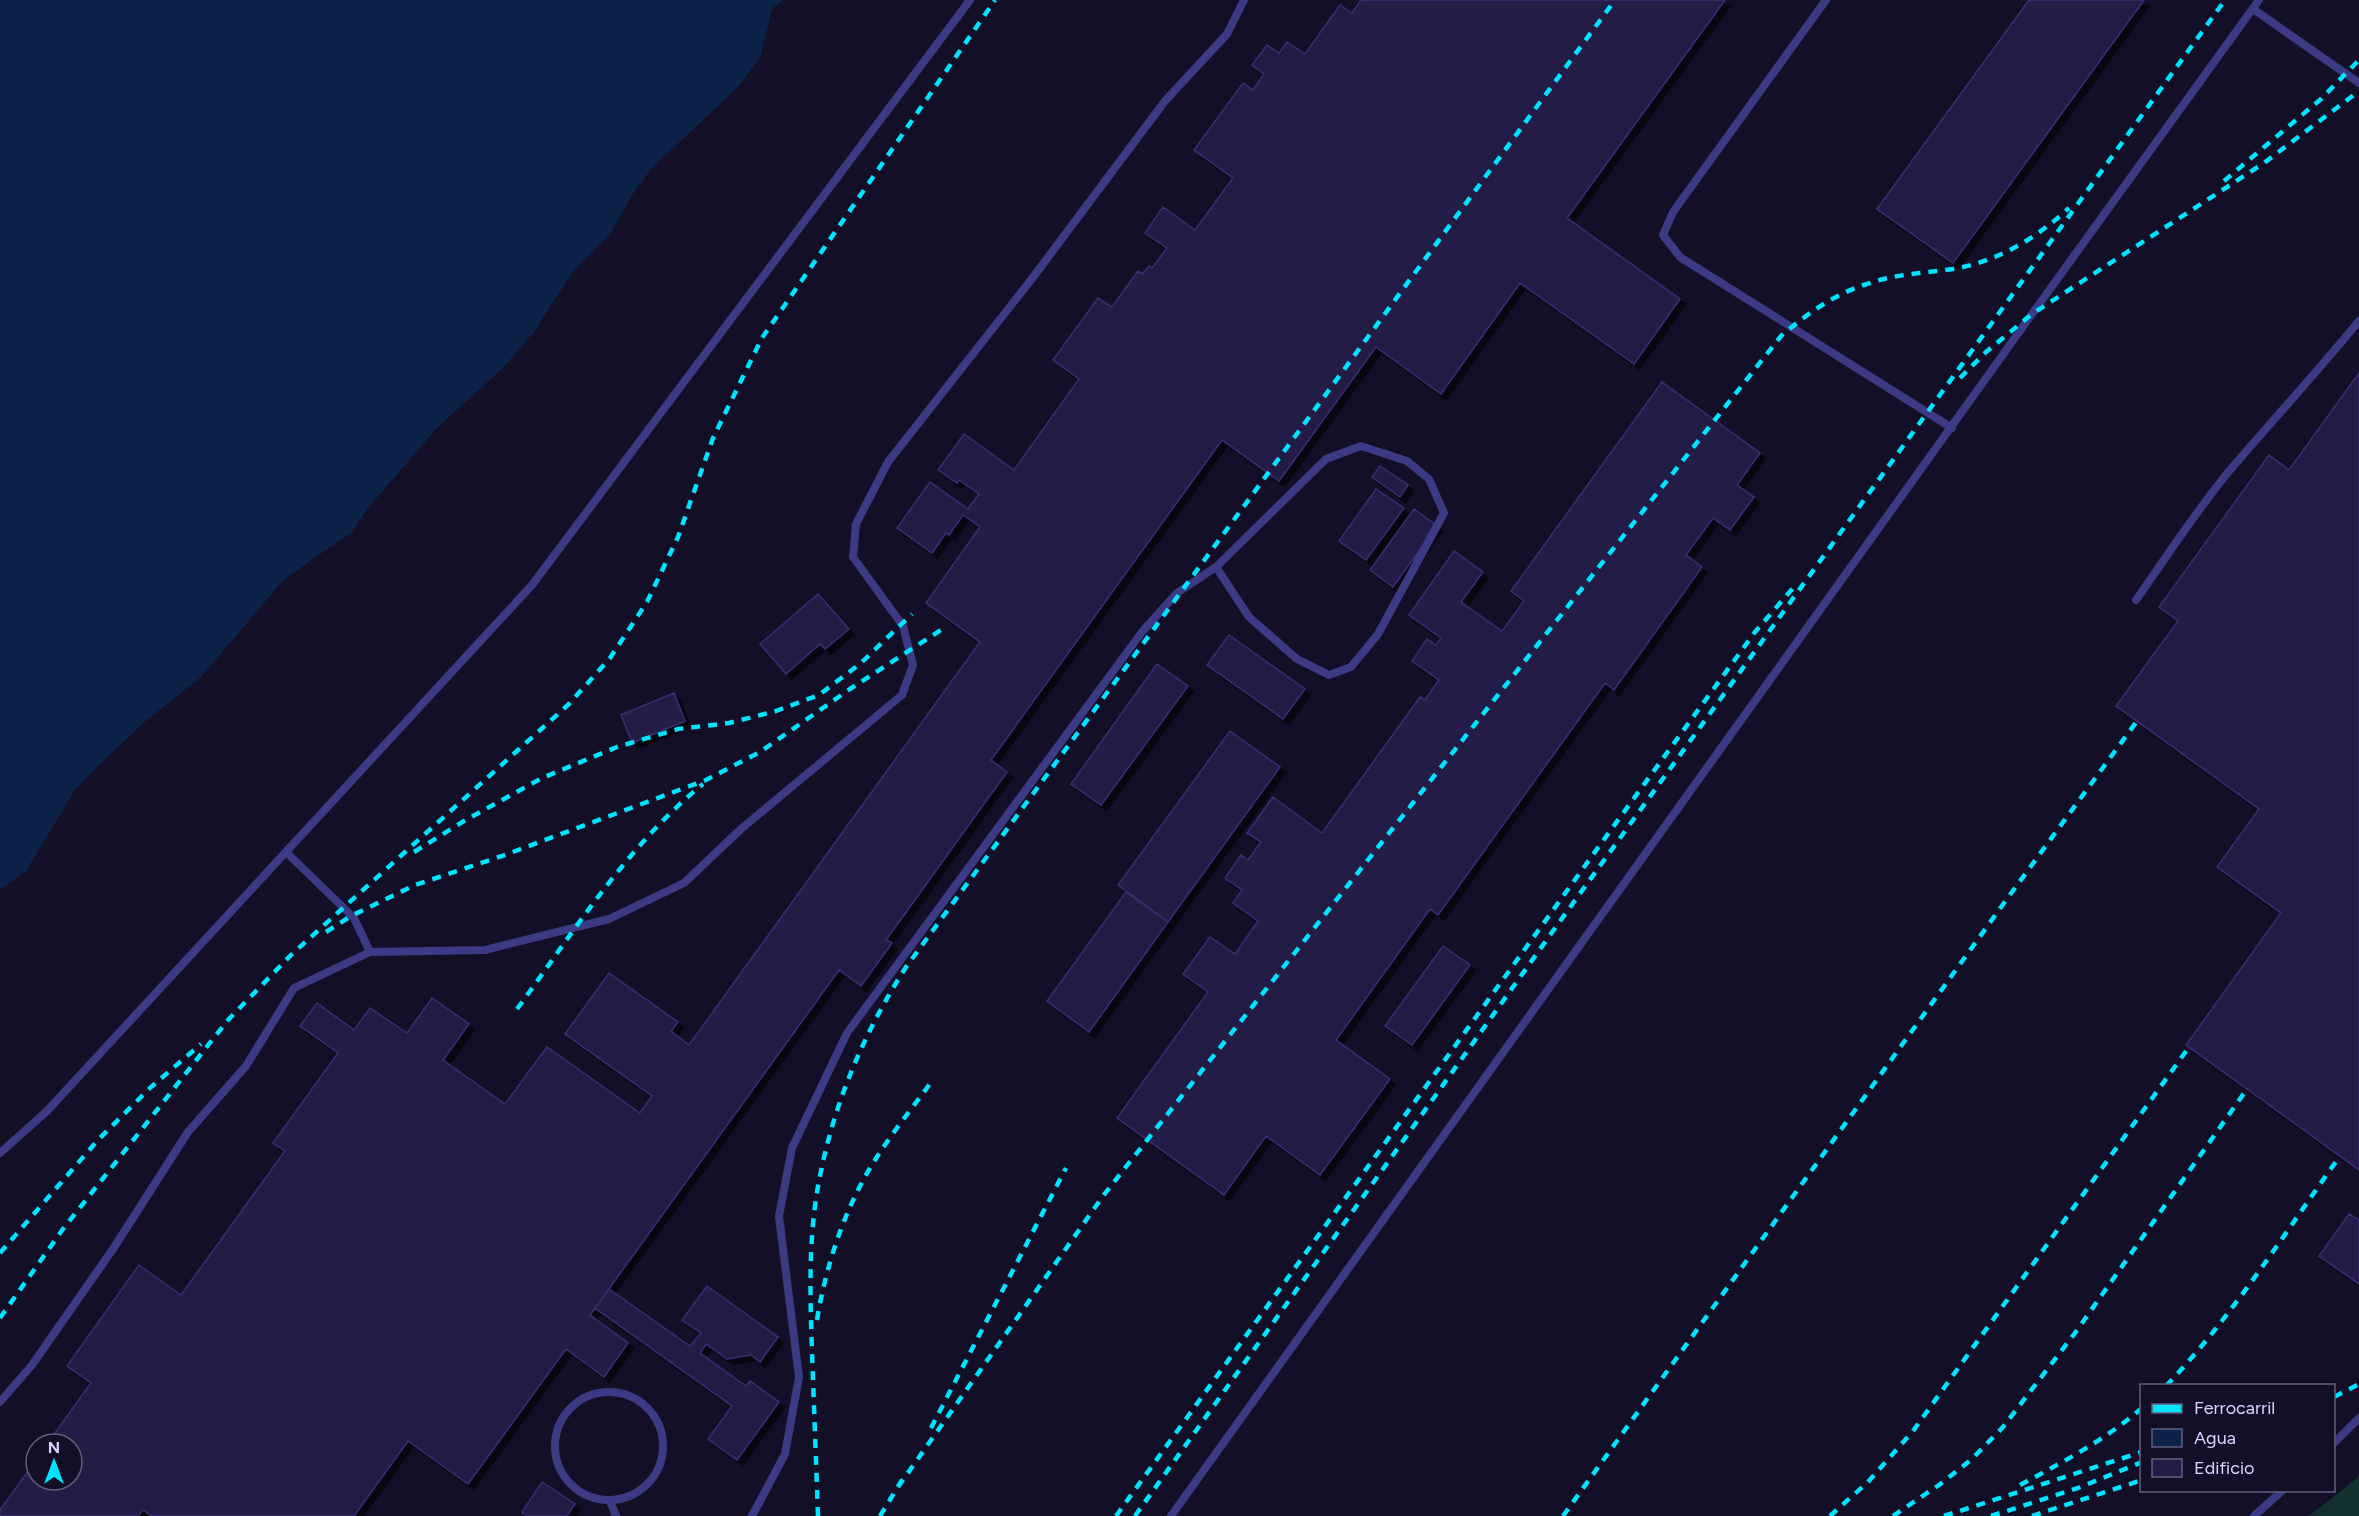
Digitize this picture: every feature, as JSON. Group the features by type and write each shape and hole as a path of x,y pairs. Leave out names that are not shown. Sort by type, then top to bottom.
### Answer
{"lane":[{"path":"0,1153 47,1111 532,585 970,0"},
{"path":"0,1402 32,1365 112,1249 188,1132 246,1066 294,988 370,952 485,950 609,919 684,884 741,829 902,694 913,665 903,626 853,557 856,524 888,462 1034,276 1165,102 1227,34 1244,0"},
{"path":"1826,0 1673,212 1663,235 1680,257 1952,428"},
{"path":"1171,1516 2259,0"},
{"path":"2253,9 2359,83"},
{"path":"2136,600 2203,504 2230,470 2313,377 2359,321"},
{"path":"752,1516 784,1454 799,1377 779,1216 792,1148 847,1033 1142,632 1177,592 1216,567 1326,459 1361,446 1407,461 1429,479 1444,513 1378,634 1351,667 1329,675 1297,659 1249,617 1216,567"},
{"path":"286,852 354,918 370,952"},
{"path":"598,1393 619,1393 637,1399 652,1413 662,1430 664,1450 659,1470 647,1486 630,1497 610,1501 591,1497 573,1487 561,1471 555,1452 556,1432 565,1414 580,1400 598,1393"},
{"path":"2335,1442 2359,1418"},
{"path":"2254,1516 2282,1492"},
{"path":"610,1501 616,1516"}],"green space":[{"path":"2359,1475 2359,1516 2309,1516 2356,1479"}],"water":[{"path":"0,0 783,0 772,9 760,58 738,87 652,168 632,195 611,233 573,272 533,333 504,367 437,428 369,507 351,533 281,583 201,677 148,719 75,790 26,871 0,890"}],"building":[{"path":"1361,0 1725,0 1567,218 1680,299 1634,364 1520,283 1441,394 1376,347 1279,481 1222,440 991,760 1007,772 886,940 892,943 861,986 839,970 590,1315 628,1343 604,1377 566,1349 468,1484 408,1441 354,1516 152,1516 143,1510 138,1516 0,1516 0,1510 24,1477 24,1492 84,1492 84,1432 56,1432 91,1383 67,1366 139,1265 181,1295 285,1151 273,1143 338,1053 300,1026 317,1003 354,1030 370,1008 407,1033 432,998 469,1024 443,1060 505,1104 547,1047 640,1113 652,1096 565,1034 609,973 678,1022 671,1031 689,1045 980,642 926,603 980,527 963,515 932,553 897,528 930,482 968,509 979,494 959,480 957,483 938,470 964,434 1014,470 1079,379 1053,360 1098,298 1112,307 1138,271 1143,274 1149,266 1152,268 1167,248 1145,233 1163,207 1195,230 1233,178 1194,150 1243,83 1253,90 1264,74 1252,65 1267,45 1279,53 1287,42 1305,54 1340,5 1352,13"},
{"path":"2029,0 2144,0 1953,263 1877,209"},
{"path":"2359,373 2359,1170 2186,1045 2281,913 2217,867 2259,809 2116,706 2178,621 2159,607 2269,455 2289,470"},
{"path":"1662,382 1760,453 1737,485 1754,497 1730,530 1713,518 1686,555 1702,567 1614,690 1605,683 1438,915 1430,909 1336,1040 1390,1079 1320,1175 1266,1136 1224,1195 1117,1118 1208,992 1183,974 1210,937 1235,954 1258,921 1233,903 1242,890 1225,878 1241,855 1248,860 1261,842 1247,833 1273,797 1322,833 1420,697 1425,700 1439,680 1412,661 1427,639 1436,645 1441,638 1409,615 1454,551 1483,572 1461,602 1502,631 1524,601 1511,591"},
{"path":"1380,466 1408,485 1400,497 1372,477"},
{"path":"1376,489 1404,508 1366,560 1339,541"},
{"path":"1414,509 1437,526 1393,587 1370,570"},
{"path":"818,594 849,629 825,649 820,644 786,674 760,644"},
{"path":"1229,635 1305,689 1283,719 1207,665"},
{"path":"1157,664 1188,686 1101,805 1071,784"},
{"path":"674,693 685,721 632,743 621,715"},
{"path":"1230,731 1280,767 1168,922 1118,885"},
{"path":"1126,892 1168,922 1089,1032 1047,1001"},
{"path":"1443,946 1470,965 1412,1045 1385,1026"},
{"path":"2349,1214 2359,1220 2359,1284 2319,1256"},
{"path":"707,1286 778,1337 760,1362 751,1355 727,1359 706,1344 700,1353 746,1386 750,1381 779,1402 737,1460 708,1439 732,1406 595,1308 609,1289 690,1346 701,1333 682,1320"},
{"path":"542,1482 575,1504 567,1516 527,1516 522,1512"}],"railway":[{"path":"0,1318 63,1229 228,1020 291,955 569,704 610,658 647,602 678,537 713,438 762,338 995,0"},
{"path":"818,1516 811,1308 813,1220 820,1176 834,1120 853,1067 877,1016 906,967 1615,0"},
{"path":"1135,1516 1558,924 2225,0"},
{"path":"2224,181 2321,99 2359,60"},
{"path":"1960,378 1986,352 2032,314 2264,163 2359,91"},
{"path":"898,1487 1103,1196 1781,336 1821,306 1855,288 1888,278 1953,269 2001,254 2029,239 2069,208"},
{"path":"1116,1516 1755,632 1793,588"},
{"path":"414,852 464,821 542,778 617,747 678,729 729,723 776,711 819,695 861,663 912,614"},
{"path":"326,932 351,916 415,885 502,856 706,780 760,752 850,689 947,626"},
{"path":"1563,1516 2137,721"},
{"path":"517,1009 581,919 626,862 650,834 703,784"},
{"path":"0,1253 98,1140 151,1087 201,1044"},
{"path":"1830,1516 1868,1482 1913,1431 2189,1047"},
{"path":"817,1320 831,1258 864,1178 895,1130 932,1081"},
{"path":"1893,1516 1972,1459 2003,1427 2075,1333 2247,1089"},
{"path":"2168,1384 2235,1303 2340,1156"},
{"path":"931,1428 1066,1168"},
{"path":"2335,1396 2359,1384"},
{"path":"2020,1485 2068,1459 2140,1410"},
{"path":"1944,1516 2140,1453"},
{"path":"1991,1516 2078,1488 2140,1463"},
{"path":"880,1516 902,1480"},
{"path":"2032,1516 2140,1481"}]}
